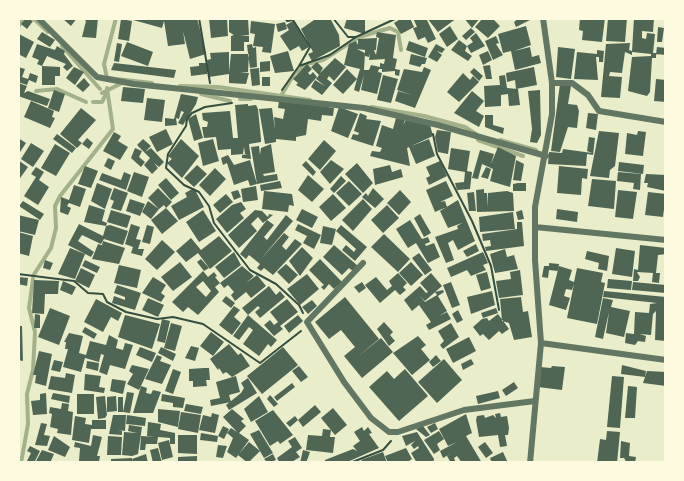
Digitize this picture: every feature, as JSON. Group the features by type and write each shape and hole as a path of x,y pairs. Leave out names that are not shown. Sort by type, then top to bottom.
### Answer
{"street":[{"path":"38,18 97,77 134,84 364,108 438,125 546,156"},
{"path":"530,463 541,343 535,207 552,114 552,83 543,18"},
{"path":"552,83 572,83 588,95 599,111 666,122"},
{"path":"535,227 666,240"},
{"path":"363,263 307,322 344,382 371,418 389,432 398,432 464,410 536,401"},
{"path":"541,343 666,360"}],"path":[{"path":"200,18 212,91"},
{"path":"279,98 281,90 299,66 309,47 293,20 288,21 285,18"},
{"path":"333,18 348,37 356,37"},
{"path":"299,66 330,55 356,37 397,18"},
{"path":"18,274 74,281 88,293 103,294 107,302 126,312 157,319 173,317 203,324 260,363 300,332 307,322 299,305 276,284 249,270 214,223 209,206 199,192 184,185 166,168 168,154 186,126 187,118 205,107 229,105 238,99 237,95"},
{"path":"438,125 433,129 437,154 472,221 491,266 499,310"},
{"path":"350,463 383,450 398,432"}],"building":[{"path":"26,18 33,21 27,29 21,24"},
{"path":"62,18 77,18 71,26"},
{"path":"83,18 98,18 96,38 82,37 86,21"},
{"path":"126,18 197,18 206,54 190,59 183,31 185,44 168,46 164,21 162,28"},
{"path":"209,18 227,18 228,36 211,38"},
{"path":"248,18 249,35 240,35 249,36 249,42 244,42 244,51 231,51 231,36 234,35 229,32 229,19"},
{"path":"317,18 330,18 339,35 340,46 312,61 308,54 313,52 301,29"},
{"path":"347,18 365,18 365,34 344,28"},
{"path":"402,18 410,18 414,27 401,34 394,23"},
{"path":"413,18 426,18 436,39 428,43 425,37 418,40 413,28 417,27"},
{"path":"427,18 457,18 438,32"},
{"path":"464,18 480,18 472,28"},
{"path":"483,18 492,18 500,26 488,38 475,27"},
{"path":"519,18 530,20 516,27 514,22"},
{"path":"580,18 605,18 602,42 582,40 583,31 579,30"},
{"path":"608,18 627,18 625,42 606,41"},
{"path":"634,18 654,18 653,32 642,31 642,38 646,39 647,33 655,34 653,53 656,53 656,58 652,58 650,92 647,96 628,91 632,57 651,56 651,54 632,52 632,55 625,52 622,73 610,72 609,76 622,77 620,98 601,97 606,44 630,43 629,50 632,51"},
{"path":"121,19 132,21 129,41 118,39"},
{"path":"251,21 275,24 271,53 262,52 263,47 253,46 255,34 250,33"},
{"path":"293,21 309,47 302,51 299,46 290,51 280,36 289,30 286,25"},
{"path":"285,22 287,29 278,32 276,24"},
{"path":"450,26 458,39 447,47 439,34"},
{"path":"526,26 531,45 514,51 530,47 532,57 539,55 541,63 515,70 511,51 503,53 498,34"},
{"path":"658,27 664,28 662,42 657,42"},
{"path":"471,28 475,32 466,40 462,36"},
{"path":"42,32 55,40 50,47 37,39"},
{"path":"377,32 396,35 393,58 397,59 395,69 400,70 399,76 395,75 395,71 382,72 382,69 379,69 378,72 382,73 377,94 361,90 364,75 359,92 354,90 360,69 344,65 349,44 356,41 358,45 358,39 377,38 376,50 374,50 376,55 379,38 376,37","holes":["365,53 365,56 369,57 370,53 369,60 385,59 384,64 380,63 380,67 371,65 369,70 364,70"]},
{"path":"476,33 485,46 471,53 467,46 473,42 470,38"},
{"path":"19,34 34,42 26,58 18,54"},
{"path":"496,36 499,43 496,44 503,55 493,60 485,41"},
{"path":"459,40 467,46 465,51 472,56 468,61 451,50"},
{"path":"409,41 428,48 425,57 406,50"},
{"path":"127,42 153,52 148,66 121,56"},
{"path":"117,43 122,44 119,62 114,61"},
{"path":"37,44 55,50 57,46 65,51 64,54 73,66 67,71 63,67 66,64 47,56 42,66 37,64 39,60 32,57"},
{"path":"252,44 253,48 256,47 257,67 250,68 247,45"},
{"path":"436,44 445,49 442,53 437,51 442,55 437,62 428,57"},
{"path":"558,47 575,49 571,79 556,77"},
{"path":"657,47 666,48 666,55 656,54"},
{"path":"597,50 604,51 603,62 599,62 599,57 596,57 598,80 574,79 577,52 597,54"},
{"path":"288,51 294,71 275,73 270,56"},
{"path":"488,51 492,60 483,65 479,55"},
{"path":"229,52 229,72 231,54 249,54 248,72 240,72 249,73 246,84 229,83 229,74 209,77 207,60 211,59 210,53"},
{"path":"411,54 427,58 425,64 420,67 409,64"},
{"path":"335,58 346,67 334,81 329,76 327,79 332,83 322,95 311,87 315,80 325,86 316,79 319,75 311,67 317,62 323,68 320,73"},
{"path":"270,61 270,71 260,72 260,62"},
{"path":"114,63 176,70 174,78 111,70"},
{"path":"199,63 207,63 207,74 191,76 190,67 199,66"},
{"path":"307,64 312,69 308,73 310,75 313,72 317,77 305,90 296,85 298,83 293,79"},
{"path":"490,65 492,79 486,79 483,66"},
{"path":"42,66 60,67 60,76 55,76 55,85 42,85"},
{"path":"18,67 25,69 22,77 28,79 30,73 38,76 36,83 29,80 27,85 18,82"},
{"path":"74,67 84,72 75,85 66,78"},
{"path":"424,67 431,70 415,108 395,101 398,91 412,95 397,90 404,69 422,72"},
{"path":"534,67 537,85 516,89 515,80 507,82 506,73"},
{"path":"259,68 260,85 252,86 250,69"},
{"path":"474,68 483,76 479,81 470,72"},
{"path":"347,69 357,79 343,94 333,85"},
{"path":"463,73 470,80 473,76 479,82 459,102 447,92"},
{"path":"383,75 398,79 391,103 377,100"},
{"path":"505,75 507,88 518,89 520,105 509,106 508,94 501,95 501,106 485,107 484,86 500,85 499,76"},
{"path":"262,77 270,77 270,86 262,86"},
{"path":"84,78 90,85 83,92 76,86"},
{"path":"656,79 666,80 666,102 654,101"},
{"path":"18,83 27,86 24,93 28,91 50,99 47,106 18,96"},
{"path":"560,84 571,86 568,104 577,105 579,111 577,128 568,127 560,152 551,151"},
{"path":"123,87 145,89 143,103 121,101"},
{"path":"54,90 65,94 59,112 48,108"},
{"path":"540,90 541,135 537,143 530,142 532,129 528,91"},
{"path":"472,91 484,101 476,111 484,116 479,127 454,113"},
{"path":"181,94 198,97 196,104 183,125 178,123 184,112 181,111 179,119 176,118 177,125 165,126 165,118 174,119"},
{"path":"147,98 165,100 162,122 144,120"},
{"path":"279,100 334,108 333,116 322,115 321,121 308,119 306,135 296,137 296,141 276,139 276,142 265,144 259,109 272,108 275,130 274,117 283,119 285,109 278,108"},
{"path":"31,101 54,111 52,117 55,118 50,128 24,117"},
{"path":"248,104 248,106 256,105 258,109 261,139 261,142 249,144 251,159 242,158 242,155 248,154 245,154 244,147 243,154 231,155 231,149 218,150 216,137 204,138 202,127 207,127 208,122 203,120 202,113 230,111 233,138 238,138 235,105"},
{"path":"339,107 358,114 348,138 331,131"},
{"path":"81,108 96,120 78,140 82,143 77,148 60,134"},
{"path":"360,113 367,116 366,119 381,121 373,146 351,139 353,134 358,135 359,133 354,131"},
{"path":"588,113 598,114 596,130 586,128"},
{"path":"196,114 203,138 194,141 188,119"},
{"path":"485,115 493,115 493,125 504,128 503,134 485,127"},
{"path":"396,118 405,120 403,125 406,120 430,125 433,136 407,148 410,166 370,156 372,151 380,152 382,148 376,146 382,125 393,129"},
{"path":"166,129 173,144 157,152 149,137"},
{"path":"437,130 451,132 448,154 438,152 435,137"},
{"path":"599,131 619,133 615,166 610,170 609,178 590,176"},
{"path":"638,131 646,132 643,156 625,154 627,133 637,135"},
{"path":"114,132 121,136 118,141 128,147 120,160 103,151"},
{"path":"57,134 76,148 72,153 53,139"},
{"path":"589,137 595,138 593,155 587,154 586,166 548,164 549,152 562,153 563,149 592,153 587,151"},
{"path":"18,138 26,143 18,155"},
{"path":"87,138 93,143 89,149 82,144"},
{"path":"143,139 151,146 145,152 151,148 164,162 159,167 154,163 158,168 152,174 144,165 150,158 137,145"},
{"path":"181,139 199,156 182,178 167,163 172,159 168,156"},
{"path":"213,139 219,161 203,166 198,143"},
{"path":"429,139 435,156 416,164 409,147"},
{"path":"324,140 336,151 320,170 308,159"},
{"path":"31,143 44,151 33,167 21,159"},
{"path":"55,144 70,153 56,176 41,168"},
{"path":"271,144 275,172 263,174 264,176 277,174 278,180 257,184 251,147 259,146 260,155 261,148"},
{"path":"498,147 516,156 510,187 490,181 493,169 482,164 478,179 472,178 480,150 494,154 491,164"},
{"path":"135,148 142,151 139,157 145,162 141,167 131,158"},
{"path":"451,148 470,151 467,171 472,172 470,189 457,190 455,183 464,182 465,172 448,169"},
{"path":"228,155 234,165 250,160 257,184 250,186 248,180 234,185 227,163 223,165 221,158"},
{"path":"108,158 115,161 111,170 104,166"},
{"path":"18,160 28,167 18,181"},
{"path":"331,160 344,169 330,184 320,172"},
{"path":"516,160 524,164 521,181 513,180"},
{"path":"306,161 316,172 313,176 302,165"},
{"path":"440,161 447,176 429,185 426,178 430,176 426,167"},
{"path":"619,162 644,165 643,174 618,171"},
{"path":"357,163 373,183 363,193 345,174"},
{"path":"197,165 207,174 194,187 184,178"},
{"path":"390,165 392,172 401,169 403,177 375,185 373,169"},
{"path":"85,166 98,171 91,188 78,184"},
{"path":"559,166 588,169 587,179 582,178 581,195 557,193"},
{"path":"36,167 44,172 39,180 49,187 38,205 24,196 36,177 31,174"},
{"path":"486,167 491,169 488,179 481,177"},
{"path":"215,168 226,179 210,196 199,185"},
{"path":"124,172 131,175 126,190 99,180 102,173 121,180"},
{"path":"134,172 149,177 142,197 127,191"},
{"path":"618,172 641,174 640,190 633,189 634,183 617,181"},
{"path":"646,174 666,175 666,191 647,187 648,183 644,183"},
{"path":"308,175 324,189 312,202 298,190"},
{"path":"341,176 346,181 334,193 330,189"},
{"path":"166,178 179,193 171,200 158,185"},
{"path":"592,179 616,181 614,209 588,206"},
{"path":"280,181 282,188 261,191 260,185"},
{"path":"349,181 362,194 349,206 336,193"},
{"path":"446,181 453,196 440,202 445,201 447,207 435,212 426,190"},
{"path":"97,183 112,189 105,209 91,201"},
{"path":"526,183 526,191 513,191 513,184"},
{"path":"74,185 86,189 80,207 69,203 67,206 71,208 68,215 60,212 61,197 69,200"},
{"path":"256,186 258,200 243,202 241,189"},
{"path":"114,188 128,193 121,211 111,208 114,201 110,199"},
{"path":"158,188 172,202 166,208 164,205 159,209 148,198"},
{"path":"194,188 204,207 179,220 171,206 187,197 185,193"},
{"path":"373,188 384,199 375,208 362,197 366,193 368,196"},
{"path":"484,189 484,193 487,193 488,207 488,193 507,191 513,193 514,211 477,212 476,190"},
{"path":"238,190 241,197 234,200 231,192"},
{"path":"400,190 411,202 399,215 387,203"},
{"path":"618,190 637,192 633,219 615,217"},
{"path":"264,191 292,194 294,206 289,205 288,212 262,209"},
{"path":"474,192 476,211 469,211 467,193"},
{"path":"648,192 666,194 663,217 645,215"},
{"path":"226,194 233,202 220,213 213,205"},
{"path":"333,194 346,208 331,221 319,207"},
{"path":"130,199 145,204 140,216 126,211"},
{"path":"363,199 372,209 353,231 342,220"},
{"path":"458,200 475,241 458,250 453,240 448,243 454,260 446,263 435,237 458,229 457,226 462,223 448,228 440,211"},
{"path":"23,201 44,214 40,220 19,206"},
{"path":"148,201 159,209 151,219 142,212"},
{"path":"241,202 246,209 240,213 244,218 227,233 216,219 232,205"},
{"path":"89,205 105,210 102,221 107,223 106,226 84,222"},
{"path":"387,205 399,218 383,233 371,220"},
{"path":"166,208 178,221 162,234 151,220"},
{"path":"302,209 318,217 312,228 296,220"},
{"path":"557,209 578,212 577,222 556,219"},
{"path":"111,210 131,216 127,228 107,222"},
{"path":"203,210 216,231 199,242 186,222"},
{"path":"255,210 262,211 268,217 269,214 273,215 263,223 258,217 251,224 257,231 239,248 228,235"},
{"path":"522,210 524,219 518,220 516,212"},
{"path":"513,212 515,229 480,232 479,217"},
{"path":"420,214 431,233 424,237 414,218"},
{"path":"18,215 39,220 35,235 18,231"},
{"path":"286,215 293,221 260,260 284,233 289,237 282,246 286,250 295,239 302,244 273,275 264,268 261,271 257,268 260,264 249,255 246,259 240,254 267,220 274,225 264,237 267,240"},
{"path":"410,220 422,239 428,237 430,242 425,244 426,246 434,243 440,257 428,263 416,243 408,248 396,229"},
{"path":"517,222 522,222 524,246 486,251 485,247 491,246 490,240 483,241 482,234 517,229"},
{"path":"79,224 103,236 106,226 110,225 128,231 123,245 104,239 101,244 82,235 78,241 94,252 91,257 68,245"},
{"path":"131,224 140,227 136,239 141,240 138,249 144,249 142,256 131,253 133,247 125,244"},
{"path":"298,224 321,235 314,249 303,243 307,236 295,230"},
{"path":"147,225 154,227 150,244 142,242"},
{"path":"341,225 367,247 355,261 342,250 346,245 354,252 356,249 336,231"},
{"path":"323,226 336,229 332,245 320,243"},
{"path":"18,232 33,236 29,256 18,253"},
{"path":"384,234 410,259 398,272 371,247"},
{"path":"219,236 232,251 210,269 198,253 186,262 176,251 191,238 201,250"},
{"path":"162,240 175,252 157,270 145,259"},
{"path":"103,241 125,248 119,264 92,259 98,244 105,246 102,245"},
{"path":"476,244 479,251 467,257 463,251"},
{"path":"334,245 358,266 353,271 349,268 342,275 323,257"},
{"path":"640,245 666,248 666,254 658,255 656,273 660,273 659,283 652,282 653,273 637,272 640,277 638,281 633,281 634,269 638,270"},
{"path":"302,247 313,258 300,276 289,261"},
{"path":"70,248 85,254 75,279 58,274"},
{"path":"616,248 635,251 632,277 612,274"},
{"path":"505,249 507,257 514,255 518,269 495,273 490,254"},
{"path":"587,251 609,256 607,271 598,269 599,263 585,259"},
{"path":"234,252 241,265 224,278 215,267"},
{"path":"483,252 488,263 483,265 486,270 471,276 467,270 451,277 447,268"},
{"path":"419,253 432,270 425,275 412,258"},
{"path":"201,259 209,268 204,271 197,262"},
{"path":"320,259 342,282 334,289 329,284 324,290 321,287 324,285 309,270"},
{"path":"45,260 53,263 50,270 43,268"},
{"path":"85,260 100,267 97,273 82,266"},
{"path":"180,262 192,277 173,291 161,277"},
{"path":"411,262 423,275 411,286 399,273"},
{"path":"549,263 559,264 558,271 549,270 548,278 542,277 544,266 549,266"},
{"path":"286,264 298,275 289,284 277,272"},
{"path":"119,265 141,270 137,288 114,283"},
{"path":"242,266 254,276 246,283 257,275 266,286 251,298 246,292 235,301 231,295 234,292 228,285 224,288 220,283"},
{"path":"559,266 572,270 569,280 574,282 577,268 603,273 601,282 605,283 597,324 567,318 574,284 572,290 566,289 564,296 570,298 566,310 549,305"},
{"path":"81,268 95,275 89,288 75,281"},
{"path":"520,270 523,295 499,298 496,281 511,279 510,272"},
{"path":"203,271 208,277 214,272 217,276 215,277 220,283 215,287 219,292 198,315 188,307 183,312 172,302","holes":["203,281 211,291 206,297 196,287"]},
{"path":"487,272 491,288 481,291 476,275"},
{"path":"398,273 407,283 403,287 406,290 400,295 395,290 380,303 365,285 376,277 387,290 392,286 389,281"},
{"path":"431,273 442,286 435,292 443,290 444,292 438,296 447,311 439,316 447,312 451,319 429,330 426,325 431,322 419,305 412,311 404,300 420,286 426,293 428,292 420,283","holes":["435,292 437,295 425,302 420,296 425,301"]},
{"path":"307,274 319,289 300,305 287,289"},
{"path":"18,277 28,278 27,286 18,284"},
{"path":"153,277 166,285 161,293 165,296 161,302 142,293"},
{"path":"608,279 632,281 631,290 607,288"},
{"path":"34,280 59,281 58,294 45,294 44,314 32,313"},
{"path":"63,281 76,287 72,295 60,290"},
{"path":"362,282 366,288 359,293 354,287"},
{"path":"451,282 460,305 452,308 443,285"},
{"path":"633,282 666,285 666,293 632,290"},
{"path":"117,285 141,293 135,310 112,303 114,296 125,300 125,297 114,293"},
{"path":"269,286 276,295 280,291 285,297 260,318 255,312 260,308 258,306 248,315 242,308"},
{"path":"492,291 495,305 471,314 467,297"},
{"path":"604,291 666,297 666,341 655,340 656,311 653,314 651,335 640,334 646,336 645,342 638,341 635,345 625,343 626,333 634,334 635,312 649,313 650,304 657,303 603,297"},
{"path":"226,296 235,303 231,308 222,301"},
{"path":"345,297 379,339 356,358 381,338 393,352 362,378 344,356 355,347 341,330 329,339 315,322"},
{"path":"521,297 523,312 528,311 532,337 514,340 509,323 502,321 500,299"},
{"path":"148,298 164,305 158,317 142,310"},
{"path":"603,298 613,300 611,307 630,311 624,337 606,333 609,312 603,339 595,337"},
{"path":"96,299 122,313 118,321 111,317 103,332 84,322"},
{"path":"287,299 298,312 280,326 283,329 274,336 264,325 270,320 274,325 278,322 270,312"},
{"path":"312,300 317,306 308,314 302,307"},
{"path":"234,306 240,310 234,317 241,323 232,335 219,325"},
{"path":"50,308 70,316 59,345 38,337"},
{"path":"496,308 498,313 483,318 481,313"},
{"path":"458,310 463,320 457,323 452,314"},
{"path":"35,314 40,315 40,328 34,328"},
{"path":"498,314 509,329 502,334 499,331 489,340 483,334 480,336 473,327 482,319 487,318 489,321"},
{"path":"125,315 160,324 152,349 118,337"},
{"path":"248,315 277,340 271,347 268,344 259,356 243,344 253,330 249,327 239,340 233,336"},
{"path":"298,315 303,321 289,333 284,326"},
{"path":"162,319 170,321 165,343 157,341"},
{"path":"384,322 393,332 390,335 395,341 389,346 377,329"},
{"path":"171,323 182,326 175,351 164,348"},
{"path":"451,323 459,337 443,349 440,345 444,341 438,331"},
{"path":"18,326 22,326 23,361 18,360"},
{"path":"85,327 97,334 94,339 82,332"},
{"path":"211,332 224,342 213,356 200,346"},
{"path":"69,333 83,336 79,353 86,355 90,341 106,345 109,335 118,340 116,348 123,350 125,343 133,345 125,369 110,365 107,375 99,372 104,355 101,354 99,362 85,358 81,372 63,367 68,349 65,349 66,342 64,342"},
{"path":"418,336 426,345 421,349 430,360 412,375 393,353"},
{"path":"469,337 476,351 453,363 446,349"},
{"path":"229,344 238,355 241,353 250,366 232,377 226,372 223,374 219,368 218,370 210,359"},
{"path":"191,346 199,348 195,361 185,358"},
{"path":"140,347 156,353 152,362 136,355"},
{"path":"161,347 176,354 173,361 158,353"},
{"path":"283,347 298,365 262,394 247,376"},
{"path":"39,351 52,354 46,386 35,383 36,375 33,375"},
{"path":"157,355 162,357 160,361 171,365 162,384 145,379"},
{"path":"436,355 441,361 433,367 429,362"},
{"path":"444,359 462,380 437,403 418,382"},
{"path":"471,359 474,364 463,370 461,364"},
{"path":"54,360 63,362 60,372 51,370"},
{"path":"87,361 99,363 98,371 86,368"},
{"path":"132,365 149,369 139,390 127,384 133,374 129,371"},
{"path":"622,365 646,371 645,377 621,374"},
{"path":"299,366 308,377 301,382 292,371"},
{"path":"552,366 565,367 562,390 538,387 540,367 551,368"},
{"path":"209,368 210,380 206,380 207,386 193,387 193,381 189,381 189,369"},
{"path":"173,369 181,372 173,394 165,391"},
{"path":"405,369 428,396 399,421 369,387 387,371 394,379"},
{"path":"647,371 666,372 666,386 643,383"},
{"path":"66,373 75,375 72,393 48,389 51,376 65,378"},
{"path":"85,374 101,376 99,387 105,388 104,393 84,390"},
{"path":"236,376 240,392 229,395 231,402 211,406 210,400 220,398 216,382"},
{"path":"612,376 624,377 620,428 607,427"},
{"path":"248,378 257,393 229,410 226,405 241,393 244,388 241,383"},
{"path":"112,379 126,381 123,394 110,391"},
{"path":"514,382 518,388 506,396 502,390"},
{"path":"292,383 295,387 277,401 274,397"},
{"path":"141,386 147,388 146,393 151,394 153,390 161,392 153,413 133,413"},
{"path":"628,386 637,387 635,418 625,418"},
{"path":"498,391 500,398 478,404 476,396"},
{"path":"127,392 134,393 130,413 123,412"},
{"path":"46,393 47,414 33,415 31,401 40,400 40,394"},
{"path":"53,393 70,396 69,403 51,399"},
{"path":"77,394 94,394 94,414 77,414"},
{"path":"162,394 185,398 183,408 173,407 173,403 161,401"},
{"path":"270,395 278,404 274,407 267,399"},
{"path":"105,396 107,415 105,418 98,419 96,397"},
{"path":"116,396 117,411 107,412 107,397"},
{"path":"259,396 268,412 251,422 244,409"},
{"path":"118,397 123,397 123,412 118,412"},
{"path":"62,403 69,404 68,411 73,412 71,435 57,433 58,429 50,427 52,414 49,413 50,407 61,409"},
{"path":"186,404 203,407 201,414 184,411"},
{"path":"315,405 321,412 303,427 298,420"},
{"path":"333,408 347,425 335,435 321,418"},
{"path":"158,409 180,411 178,427 158,422"},
{"path":"232,409 244,419 241,421 246,426 239,433 249,440 236,458 227,452 233,438 227,433 231,428 237,432 223,417"},
{"path":"273,410 293,435 280,444 278,441 270,446 255,421"},
{"path":"181,412 201,415 198,433 178,429"},
{"path":"212,413 219,415 215,433 199,430 203,415 211,417"},
{"path":"500,413 501,417 507,416 509,428 508,435 505,435 507,446 500,447 498,435 479,437 476,420 477,416 484,415 485,418 493,415 496,418 495,414"},
{"path":"466,414 472,433 466,436 482,463 462,463 457,456 454,458 456,463 451,463 447,456 452,453 443,458 440,451 457,442 448,446 439,429"},
{"path":"113,415 126,415 125,431 118,430 122,431 122,435 109,434"},
{"path":"127,415 146,418 145,426 126,424"},
{"path":"75,416 86,418 85,424 92,425 92,420 106,420 106,429 91,429 89,443 72,440"},
{"path":"295,416 298,420 290,427 286,423"},
{"path":"148,422 161,424 160,430 175,433 175,444 170,444 170,438 158,437 157,444 146,444 145,450 140,450 141,436 155,437 147,436"},
{"path":"41,423 47,424 44,435 50,436 47,446 35,445"},
{"path":"435,423 438,429 431,433 427,427"},
{"path":"129,425 142,427 138,454 132,456 122,455 124,432 137,433 128,431"},
{"path":"223,426 229,429 224,439 218,436"},
{"path":"423,426 430,435 426,437 416,429"},
{"path":"362,427 364,431 368,427 372,433 369,434 379,448 345,463 325,463 325,460 353,449 357,451 353,446 360,441 354,432"},
{"path":"323,429 331,430 330,437 335,437 333,453 306,450 308,435 322,436"},
{"path":"259,430 273,453 264,458 250,434"},
{"path":"439,431 444,439 437,444 440,450 434,454 424,440"},
{"path":"607,431 620,432 617,463 597,463 600,439 606,440"},
{"path":"417,432 434,459 433,463 417,463 411,453 419,448 418,446 414,449 411,445 415,441 406,446 402,436"},
{"path":"201,433 218,436 217,442 200,440"},
{"path":"93,435 102,437 97,456 100,456 99,462 79,461 80,448 74,447 75,442 91,446"},
{"path":"178,435 197,435 197,454 178,453"},
{"path":"54,436 70,447 65,457 48,450"},
{"path":"108,436 122,437 121,455 107,455"},
{"path":"295,437 302,448 296,452 300,457 290,463 280,463 277,458 292,447 288,441"},
{"path":"169,440 173,457 162,460 158,443"},
{"path":"621,441 630,443 629,456 636,457 635,463 627,463 624,458 620,458"},
{"path":"249,442 260,451 248,463 238,455"},
{"path":"485,442 493,453 486,458 478,447"},
{"path":"218,445 227,446 223,458 216,457"},
{"path":"30,446 40,451 34,463 26,463 31,453 27,451"},
{"path":"158,448 162,463 153,463 150,450"},
{"path":"406,448 412,459 406,463 388,463 385,456"},
{"path":"42,450 54,454 50,463 35,463"},
{"path":"303,450 310,452 306,463 300,463"},
{"path":"383,452 387,463 363,463 361,460"},
{"path":"503,452 508,463 492,463 490,458"},
{"path":"146,454 148,463 133,463 132,459"},
{"path":"273,454 276,460 268,463 264,459"},
{"path":"197,456 197,463 178,463 178,457"},
{"path":"132,458 132,463 111,463 111,459"}],"waterway":[{"path":"18,27 24,18"},
{"path":"33,18 48,32"},
{"path":"116,18 104,64 107,78 152,83"},
{"path":"281,96 294,74 307,64 323,60 359,37 390,28 398,32 401,50"},
{"path":"62,46 100,89"},
{"path":"102,93 122,83"},
{"path":"180,86 218,87 310,100"},
{"path":"33,276 51,248 56,228 55,206 60,196 113,129 107,88"},
{"path":"36,91 57,89 86,102"},
{"path":"93,102 102,102 107,92"},
{"path":"201,94 230,101"},
{"path":"240,99 251,99"},
{"path":"371,107 424,116 465,127 476,134"},
{"path":"478,140 523,156"},
{"path":"500,140 536,150"},
{"path":"21,463 28,424 27,394 33,370 35,332 29,308 33,279"}]}
